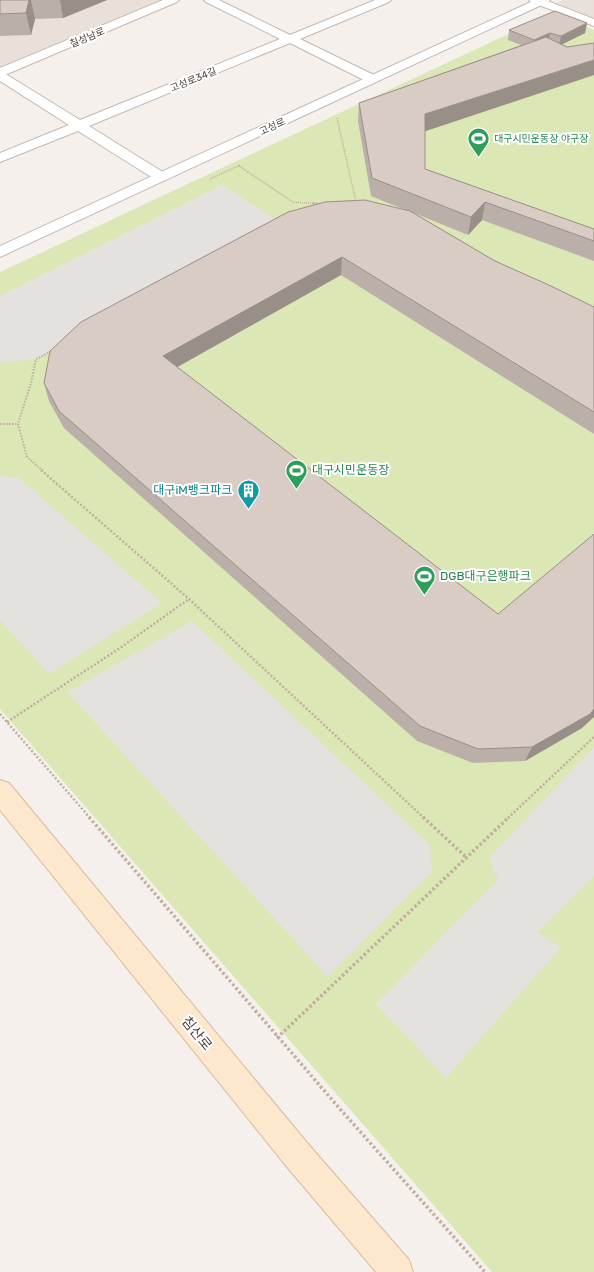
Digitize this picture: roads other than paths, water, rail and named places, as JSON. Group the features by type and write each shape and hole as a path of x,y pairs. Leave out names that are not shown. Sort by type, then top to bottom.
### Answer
{"main road":[{"name":"침산로","path":"0,791 298,1156 397,1272"}],"street":[{"name":"칠성남로","path":"0,73 173,0"},
{"path":"210,0 372,79"},
{"name":"고성로34길","path":"0,158 385,0"},
{"path":"539,1 594,24"},
{"name":"고성로","path":"0,252 539,1"},
{"path":"0,76 161,177"}],"place":[{"name":"대구시민운동장 야구장","path":"479,158"},
{"name":"대구시민운동장","path":"297,490"},
{"name":"대구iM뱅크파크","path":"248,510"},
{"name":"DGB대구은행파크","path":"424,596"}]}
